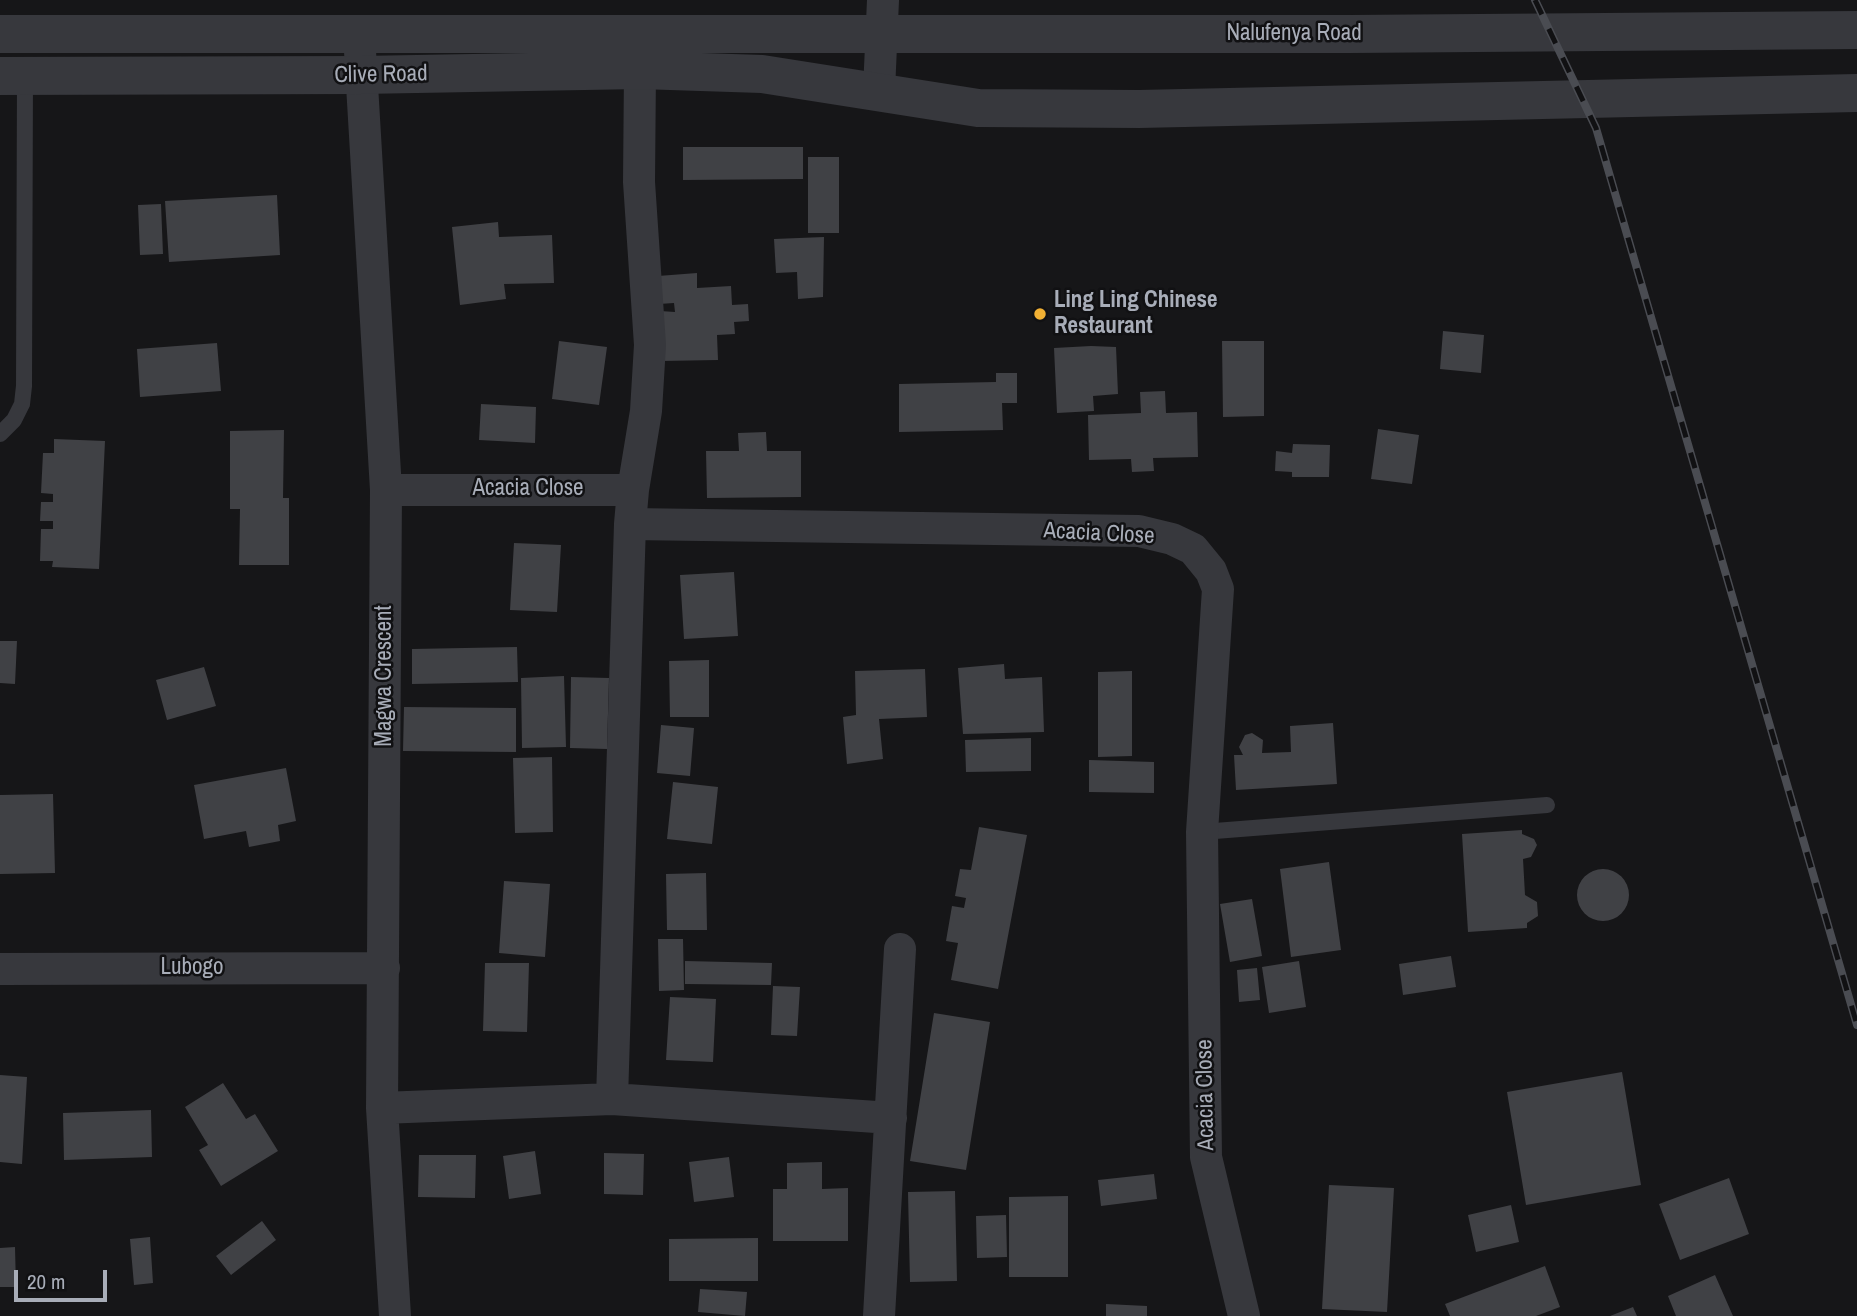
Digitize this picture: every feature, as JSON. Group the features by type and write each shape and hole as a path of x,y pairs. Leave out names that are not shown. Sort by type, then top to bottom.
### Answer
{"street":[{"name":"Nalufenya Road","path":"731,32 882,16 1351,34 1857,30"},
{"path":"882,16 879,91 978,108 1126,109 1857,93"},
{"name":"Clive Road","path":"0,34 359,36 731,32"},
{"name":"Magwa Crescent","path":"359,36 386,490 382,1108 396,1316"},
{"path":"612,1099 630,524 646,411 650,345 639,182 640,70"},
{"name":"Clive Road","path":"12,76 361,75 640,70 762,74 879,91"},
{"name":"Acacia Close","path":"386,490 633,489"},
{"name":"Acacia Close","path":"630,524 1139,531 1172,538 1193,550 1212,571 1218,589 1202,832 1206,1157 1244,1316"},
{"path":"879,1316 901,949"},
{"name":"Lubogo","path":"0,969 384,968"},
{"path":"382,1108 612,1099 891,1118"}],"lane":[{"path":"0,434 14,420 22,404 24,386 12,76"},
{"path":"1202,832 1547,804"}],"building":[{"path":"683,147 803,147 803,179 683,180"},
{"path":"808,157 839,157 839,233 808,233"},
{"path":"277,195 280,255 169,262 165,201"},
{"path":"161,204 163,254 140,255 138,205"},
{"path":"498,222 499,237 552,235 554,283 504,284 506,299 460,305 452,227"},
{"path":"824,237 823,297 798,299 797,272 776,273 774,239"},
{"path":"697,273 697,288 731,286 732,305 748,304 749,321 734,322 735,334 717,335 718,360 661,361 660,311 675,312 674,303 659,304 658,276"},
{"path":"1443,331 1484,335 1481,373 1440,369"},
{"path":"559,341 607,347 599,405 552,399"},
{"path":"1222,341 1264,341 1264,416 1223,417"},
{"path":"217,343 221,391 140,397 137,349"},
{"path":"1116,347 1118,394 1093,396 1094,411 1057,413 1054,348"},
{"path":"996,373 1017,373 1017,403 1002,403 1003,430 899,432 899,384 996,382"},
{"path":"1165,391 1166,413 1197,412 1198,457 1153,458 1154,471 1132,472 1131,459 1089,460 1088,415 1141,413 1140,392"},
{"path":"481,404 536,407 535,443 479,440"},
{"path":"1378,429 1419,435 1412,484 1371,479"},
{"path":"284,430 283,498 289,498 289,565 239,565 240,509 230,509 230,431"},
{"path":"766,432 767,451 801,451 801,497 707,498 706,451 739,451 738,433"},
{"path":"54,439 105,441 99,569 52,567 53,561 40,561 41,529 53,529 53,521 40,521 41,502 53,502 53,494 41,493 43,453 54,453"},
{"path":"1293,444 1330,445 1329,477 1292,477 1292,472 1275,471 1276,451 1292,453"},
{"path":"514,543 561,545 557,612 510,610"},
{"path":"734,572 738,636 684,639 680,575"},
{"path":"0,641 17,641 15,684 0,683"},
{"path":"517,647 518,682 412,684 412,649"},
{"path":"709,660 709,717 670,717 669,661"},
{"path":"1004,664 1005,679 1042,677 1044,732 963,734 958,668"},
{"path":"204,667 216,706 167,720 156,680"},
{"path":"925,669 927,717 879,719 883,759 847,764 843,717 856,715 855,671"},
{"path":"1132,671 1132,756 1098,757 1098,672"},
{"path":"564,676 566,747 522,748 521,678"},
{"path":"571,677 609,678 607,749 570,748"},
{"path":"404,707 516,708 516,752 403,751"},
{"path":"1333,723 1337,784 1236,790 1234,755 1243,755 1239,747 1245,735 1252,733 1263,740 1262,753 1291,752 1290,726"},
{"path":"661,725 694,728 690,776 657,773"},
{"path":"1031,738 1031,771 966,772 965,740"},
{"path":"552,757 553,832 515,833 513,758"},
{"path":"1089,760 1154,762 1154,793 1089,792"},
{"path":"286,768 296,821 278,825 280,841 249,847 246,831 204,839 194,785"},
{"path":"673,782 718,787 712,844 667,839"},
{"path":"53,794 55,873 0,874 0,795"},
{"path":"979,827 1027,835 998,989 951,980 958,943 946,941 952,906 964,908 966,898 955,896 960,869 971,870"},
{"path":"1522,830 1522,834 1534,839 1537,845 1531,857 1523,859 1525,895 1537,902 1538,916 1527,923 1527,928 1468,932 1462,834"},
{"path":"1329,862 1341,950 1291,957 1280,869"},
{"path":"1603,869 1622,876 1629,895 1622,914 1603,921 1584,914 1577,895 1584,876"},
{"path":"706,873 707,930 667,930 666,874"},
{"path":"504,881 550,884 545,957 499,953"},
{"path":"1252,899 1262,956 1230,962 1220,904"},
{"path":"658,939 683,939 684,990 659,991"},
{"path":"1451,956 1456,987 1403,995 1399,964"},
{"path":"685,961 772,963 771,985 685,984"},
{"path":"1299,961 1306,1007 1269,1013 1262,967"},
{"path":"485,963 529,963 527,1032 483,1031"},
{"path":"1257,968 1260,1000 1239,1002 1237,970"},
{"path":"773,986 800,987 797,1036 771,1035"},
{"path":"670,997 716,999 713,1062 666,1060"},
{"path":"934,1013 990,1022 966,1170 910,1161"},
{"path":"1622,1072 1641,1185 1526,1205 1507,1092"},
{"path":"0,1075 27,1077 22,1164 0,1162"},
{"path":"223,1083 246,1119 255,1114 278,1151 221,1186 199,1150 208,1145 185,1107"},
{"path":"151,1110 152,1157 64,1160 63,1113"},
{"path":"535,1151 541,1194 509,1199 503,1156"},
{"path":"604,1153 644,1154 643,1195 604,1194"},
{"path":"419,1155 476,1155 475,1198 418,1197"},
{"path":"729,1157 734,1197 694,1202 689,1162"},
{"path":"822,1162 822,1189 848,1188 848,1241 773,1241 773,1189 787,1189 787,1163"},
{"path":"1154,1174 1157,1199 1101,1206 1098,1180"},
{"path":"1729,1178 1749,1234 1680,1260 1659,1204"},
{"path":"1329,1185 1394,1188 1387,1312 1322,1309"},
{"path":"955,1191 957,1281 910,1282 908,1192"},
{"path":"1068,1196 1068,1277 1009,1277 1009,1197"},
{"path":"1511,1205 1519,1242 1476,1252 1468,1215"},
{"path":"1006,1215 1007,1257 977,1258 976,1216"},
{"path":"262,1221 276,1240 231,1275 216,1256"},
{"path":"150,1237 153,1283 134,1285 130,1239"},
{"path":"758,1238 758,1281 669,1281 669,1239"},
{"path":"15,1247 16,1287 0,1287 0,1248"},
{"path":"1545,1266 1560,1307 1536,1316 1450,1316 1445,1304"},
{"path":"1715,1275 1733,1316 1676,1316 1668,1296"},
{"path":"700,1289 747,1292 745,1316 698,1312"},
{"path":"1106,1304 1147,1306 1147,1316 1106,1316"},
{"path":"1633,1307 1637,1316 1610,1316"}],"railway":[{"path":"1535,0 1596,128 1857,1025"}],"place":[{"name":"Ling Ling Chinese Restaurant","path":"1040,314"}]}
